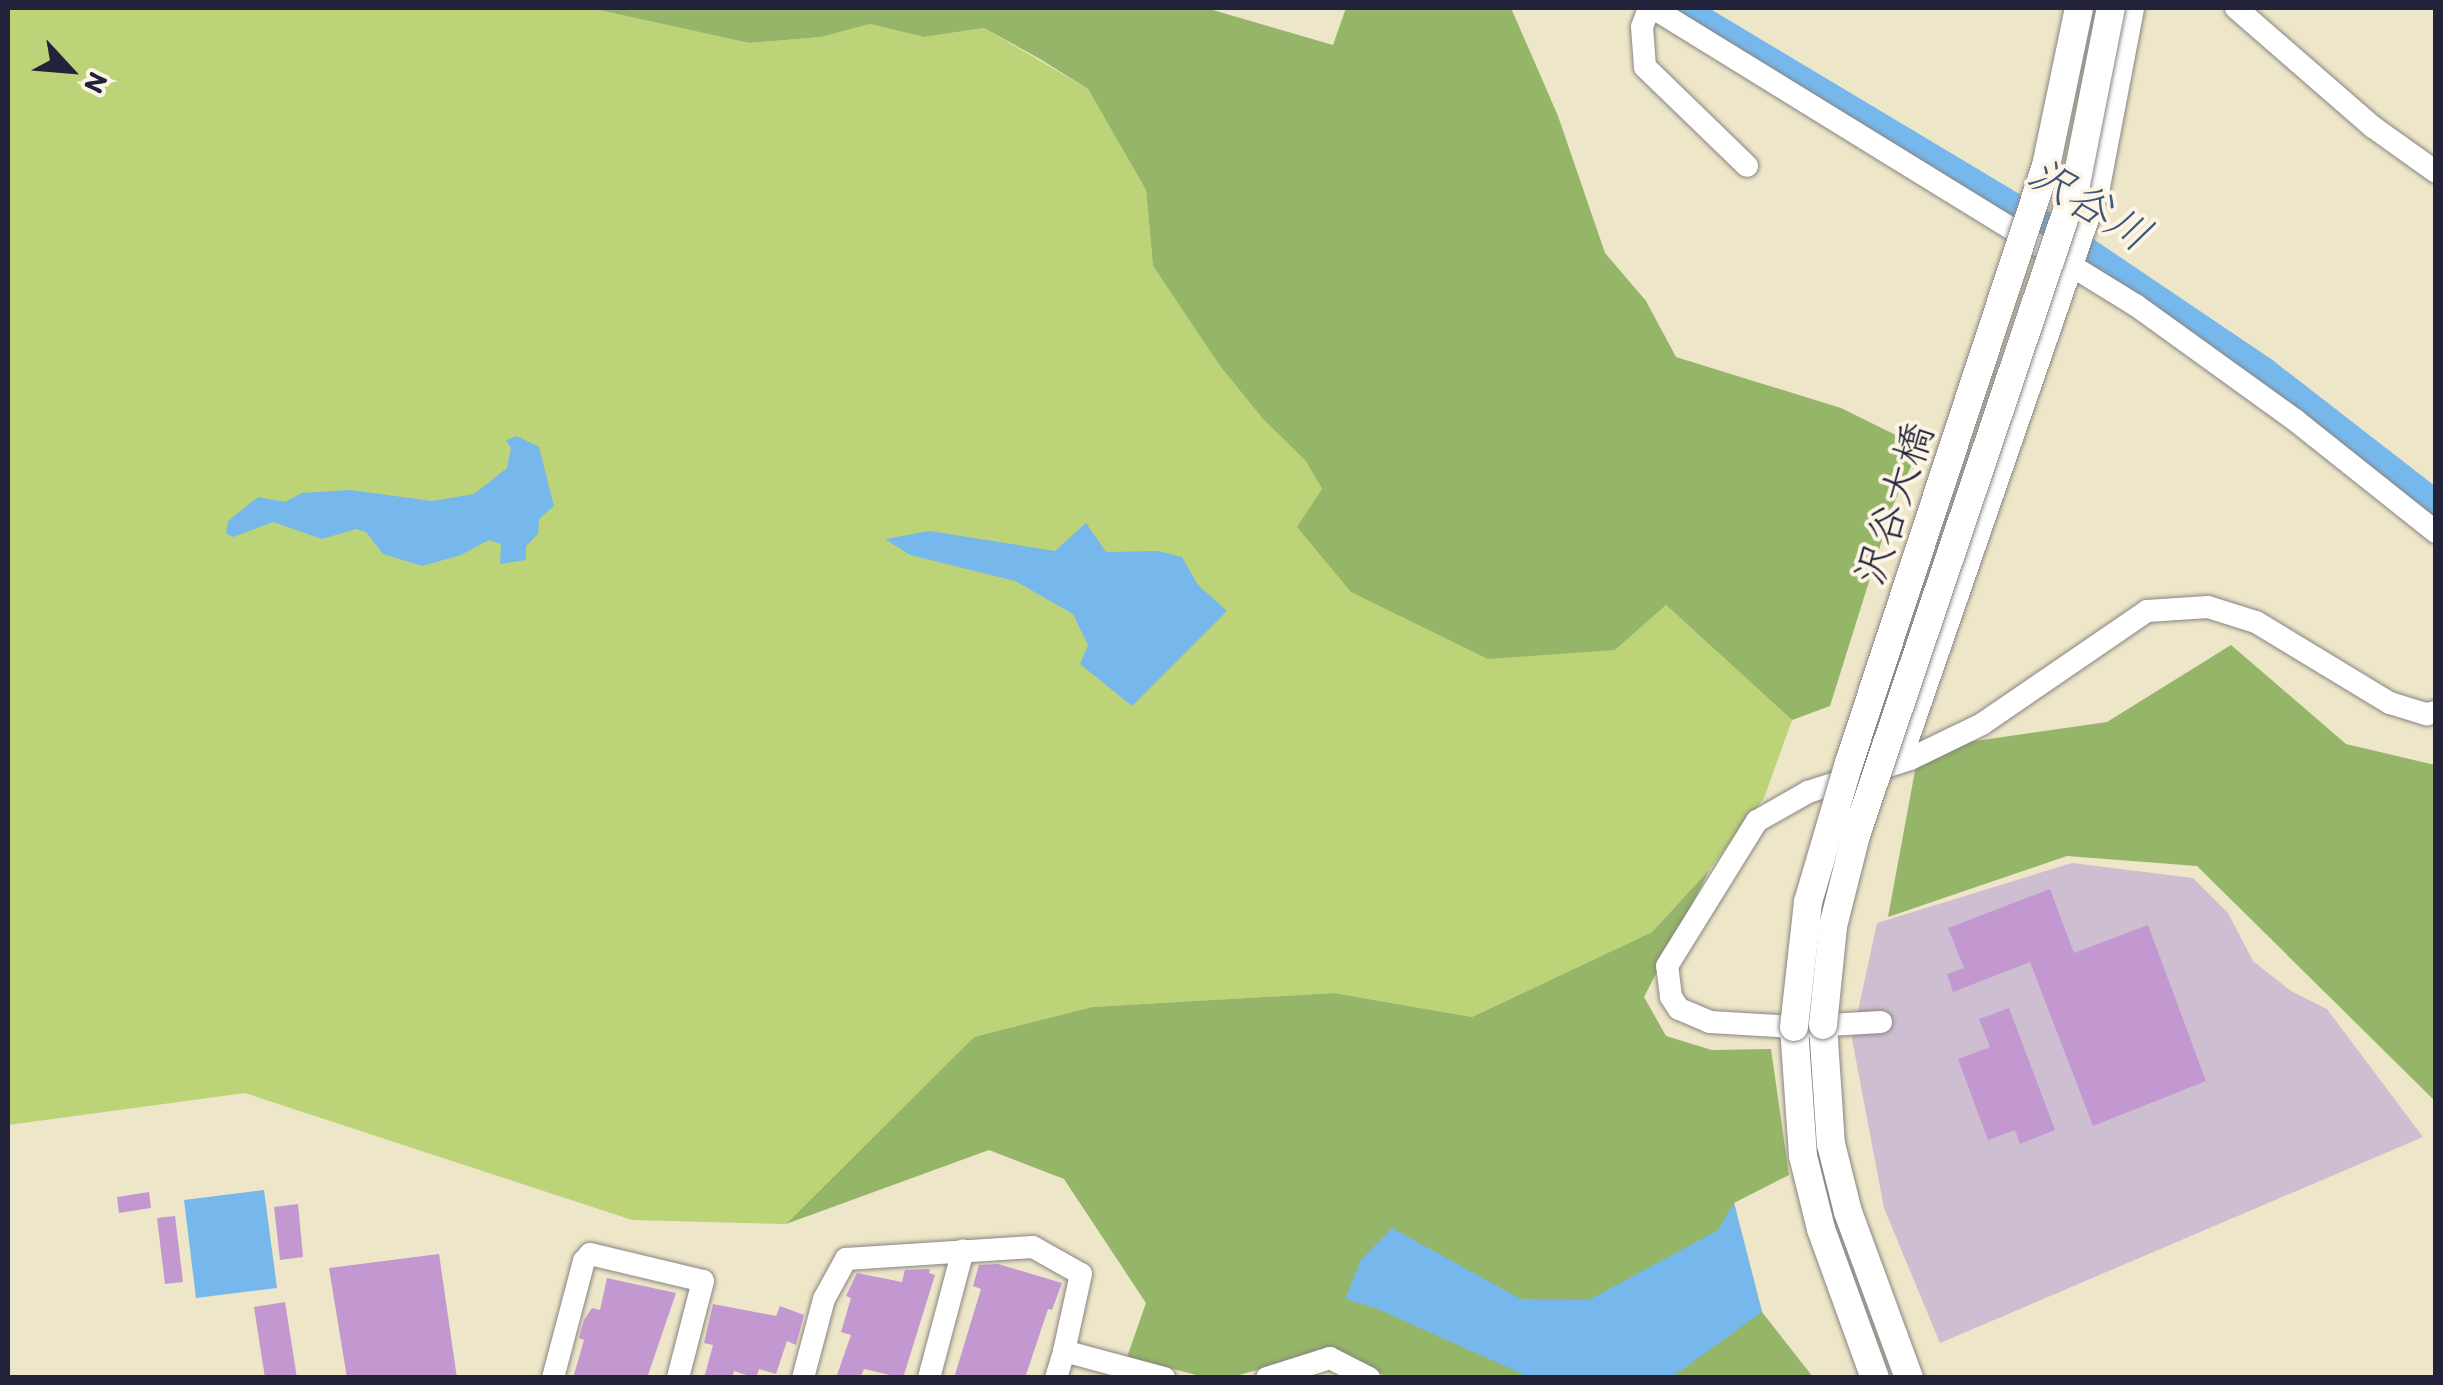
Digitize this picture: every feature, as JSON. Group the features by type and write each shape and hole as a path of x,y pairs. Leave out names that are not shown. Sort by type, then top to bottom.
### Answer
{"street":[{"path":"1747,166 1645,67 1642,27 1651,8 2072,264 2294,420 2436,532"},
{"name":"沢谷大橋","path":"1876,1378 1821,1229 1803,1156 1794,1027 1808,902 1849,763 2046,166 2079,8"},
{"name":"沢谷大橋","path":"1909,1378 1848,1212 1831,1144 1823,1025 1833,926 1856,835 2076,184 2110,8"},
{"path":"1900,762 2099,187 2133,8"},
{"path":"2236,8 2373,127 2436,172"},
{"path":"1881,1022 1794,1027 1710,1022 1678,1009 1671,997 1666,966 1757,821 1808,792 1900,762 1982,724 2147,611 2208,606 2256,622 2390,703 2427,714 2436,712"},
{"path":"803,1378 824,1299 846,1259 1033,1246 1081,1274 1056,1378"},
{"path":"929,1378 963,1250"},
{"path":"552,1378 584,1260 590,1254 703,1281 678,1378"},
{"path":"1064,1350 1164,1378"},
{"path":"1268,1378 1330,1358 1369,1378"}],"shaded area":[{"path":"2072,863 2193,878 2228,913 2253,961 2291,991 2327,1009 2423,1137 1940,1343 1884,1208 1852,1039 1877,923"}],"green space":[{"path":"8,8 590,8 749,43 821,37 870,24 924,37 984,28 1088,89 1146,190 1153,266 1220,366 1263,419 1306,460 1322,489 1615,650 1666,605 1792,720 1764,798 1710,869 1652,932 1472,1017 1334,993 1092,1007 974,1037 786,1224 632,1220 245,1093 8,1125"},
{"path":"590,8 1206,8 1333,45 1346,8 1511,8 1558,116 1605,253 1646,301 1676,357 1841,408 1920,447 1893,505 1830,706 1792,720 1666,605 1615,650 1488,659 1351,592 1297,527 1322,489 1306,461 1263,419 1220,366 1153,266 1146,190 1088,89 1040,59 984,28 924,37 870,24 821,37 749,43"},
{"path":"2231,645 2346,744 2435,765 2435,1101 2197,866 2067,856 1888,917 1919,749 2107,722"},
{"path":"1710,869 1644,997 1666,1036 1712,1050 1771,1049 1789,1175 1734,1203 1762,1312 1813,1377 1388,1377 1331,1349 1232,1377 1208,1378 1127,1357 1146,1303 1064,1179 989,1150 786,1224 974,1037 1092,1007 1334,993 1472,1017 1652,932"}],"water":[{"path":"517,436 539,447 554,506 539,519 538,534 526,546 526,560 500,564 501,544 489,540 461,555 422,566 383,554 366,532 356,529 322,539 273,522 233,537 226,533 228,521 258,497 285,502 302,493 350,490 432,501 474,494 507,468 511,448 506,440"},
{"path":"1086,523 1106,552 1158,551 1182,557 1198,585 1227,611 1132,706 1080,664 1088,645 1073,614 1015,581 910,555 885,539 930,531 1055,551"},
{"path":"264,1190 277,1288 196,1298 184,1200"},
{"path":"1734,1203 1762,1312 1672,1377 1529,1377 1378,1309 1345,1299 1361,1260 1392,1228 1521,1299 1589,1300 1718,1230"}],"building":[{"path":"2050,889 2074,953 2148,925 2206,1081 2093,1126 2030,962 1953,992 1947,974 1964,968 1948,928"},
{"path":"2009,1008 2055,1130 2020,1144 2015,1130 1988,1140 1958,1059 1990,1047 1979,1019"},
{"path":"149,1192 151,1208 119,1213 117,1197"},
{"path":"298,1204 303,1257 280,1260 274,1207"},
{"path":"175,1216 183,1282 165,1284 157,1218"},
{"path":"439,1254 457,1378 347,1378 329,1268"},
{"path":"998,1264 1062,1283 1052,1310 1048,1309 1025,1378 954,1378 981,1289 973,1286 979,1265"},
{"path":"930,1269 929,1273 935,1275 903,1378 864,1369 860,1378 836,1378 851,1335 841,1332 851,1298 846,1296 857,1273 902,1282 905,1270"},
{"path":"607,1278 676,1293 647,1378 573,1378 584,1340 579,1338 584,1320 592,1308 600,1310"},
{"path":"285,1302 297,1378 265,1378 254,1307"},
{"path":"713,1304 776,1316 780,1306 804,1315 796,1345 787,1341 776,1374 759,1369 756,1378 734,1371 732,1378 704,1378 713,1345 704,1343"}],"waterway":[{"name":"沢谷川","path":"1675,8 2077,249 2262,374 2436,509"}]}
